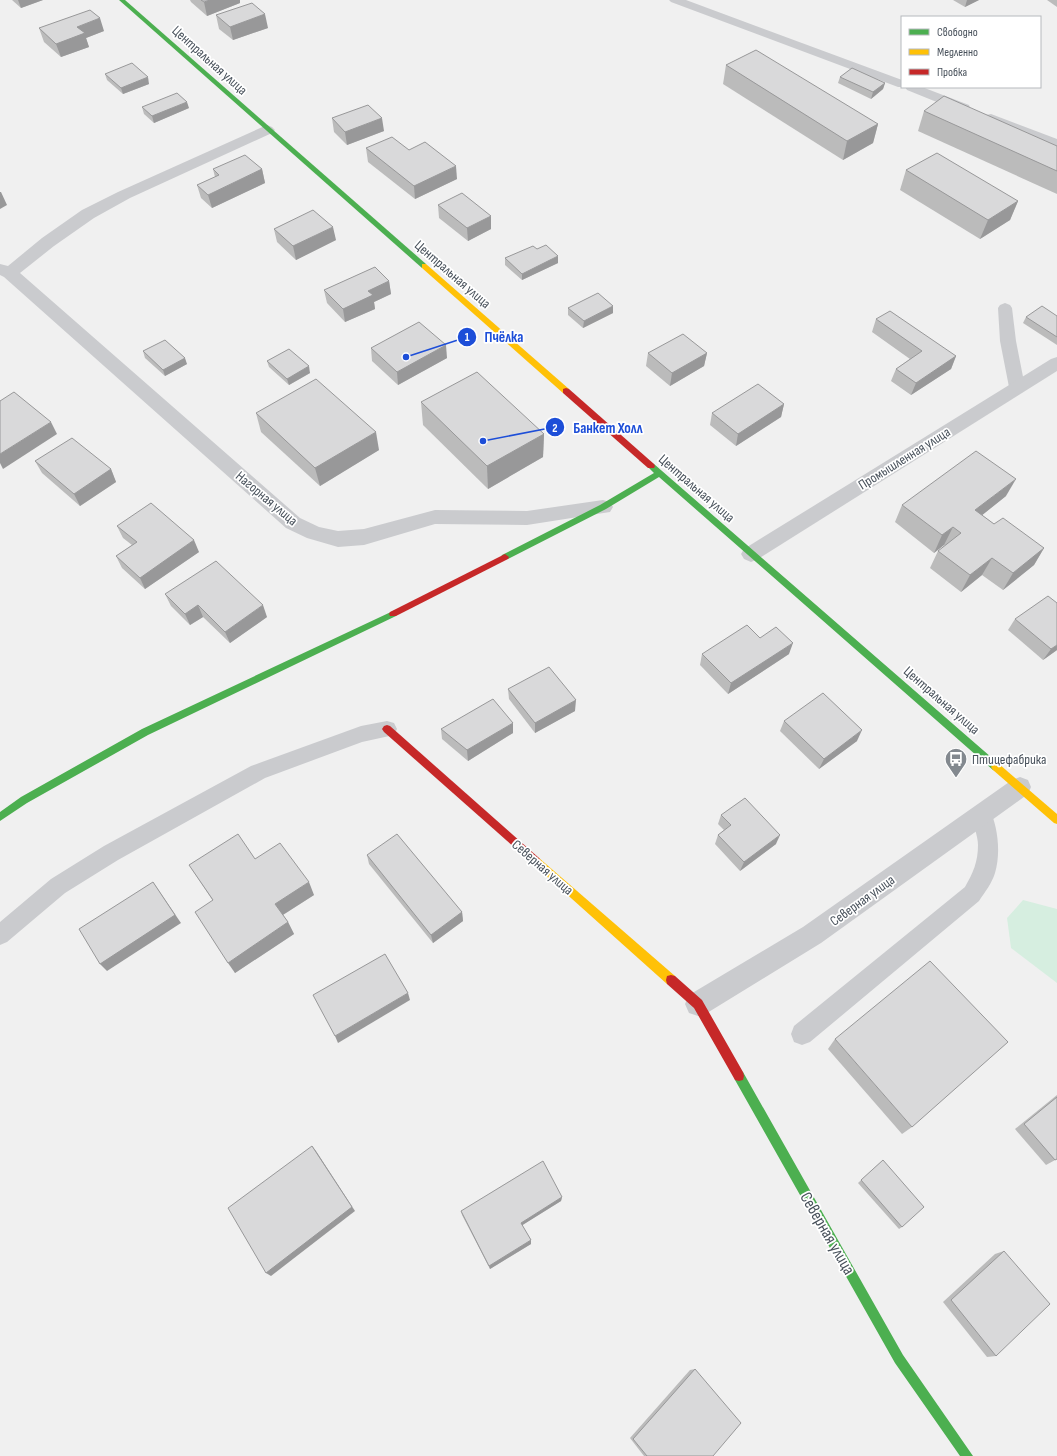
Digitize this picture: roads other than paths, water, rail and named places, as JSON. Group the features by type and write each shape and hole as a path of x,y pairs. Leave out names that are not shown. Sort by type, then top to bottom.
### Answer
{"main road":[{"name":"Центральная улица","path":"122,0 267,130 1057,820"},
{"path":"0,817 24,800 145,732 332,645 603,507 659,473"},
{"name":"Северная улица","path":"388,730 698,1004 899,1359 967,1456"}],"street":[{"path":"5,271 88,214 124,195 267,130"},
{"name":"Нагорная улица","path":"5,271 293,523 314,533 338,539 364,537 435,517 527,518 603,507"},
{"name":"Промышленная улица","path":"751,554 1017,387 1053,369"},
{"name":"Северная улица","path":"698,1004 812,936 1020,787"}],"lane":[{"path":"675,0 901,84"},
{"path":"914,88 1057,144"},
{"path":"1005,308 1008,340 1017,387"},
{"path":"0,935 58,886 111,853 258,772 361,734 388,730"},
{"path":"802,1034 972,894 985,873 988,845 982,814"}],"place":[{"name":"Пчёлка","path":"406,357"},
{"name":"Банкет Холл","path":"483,441"},
{"name":"Птицефабрика","path":"956,778"}]}
